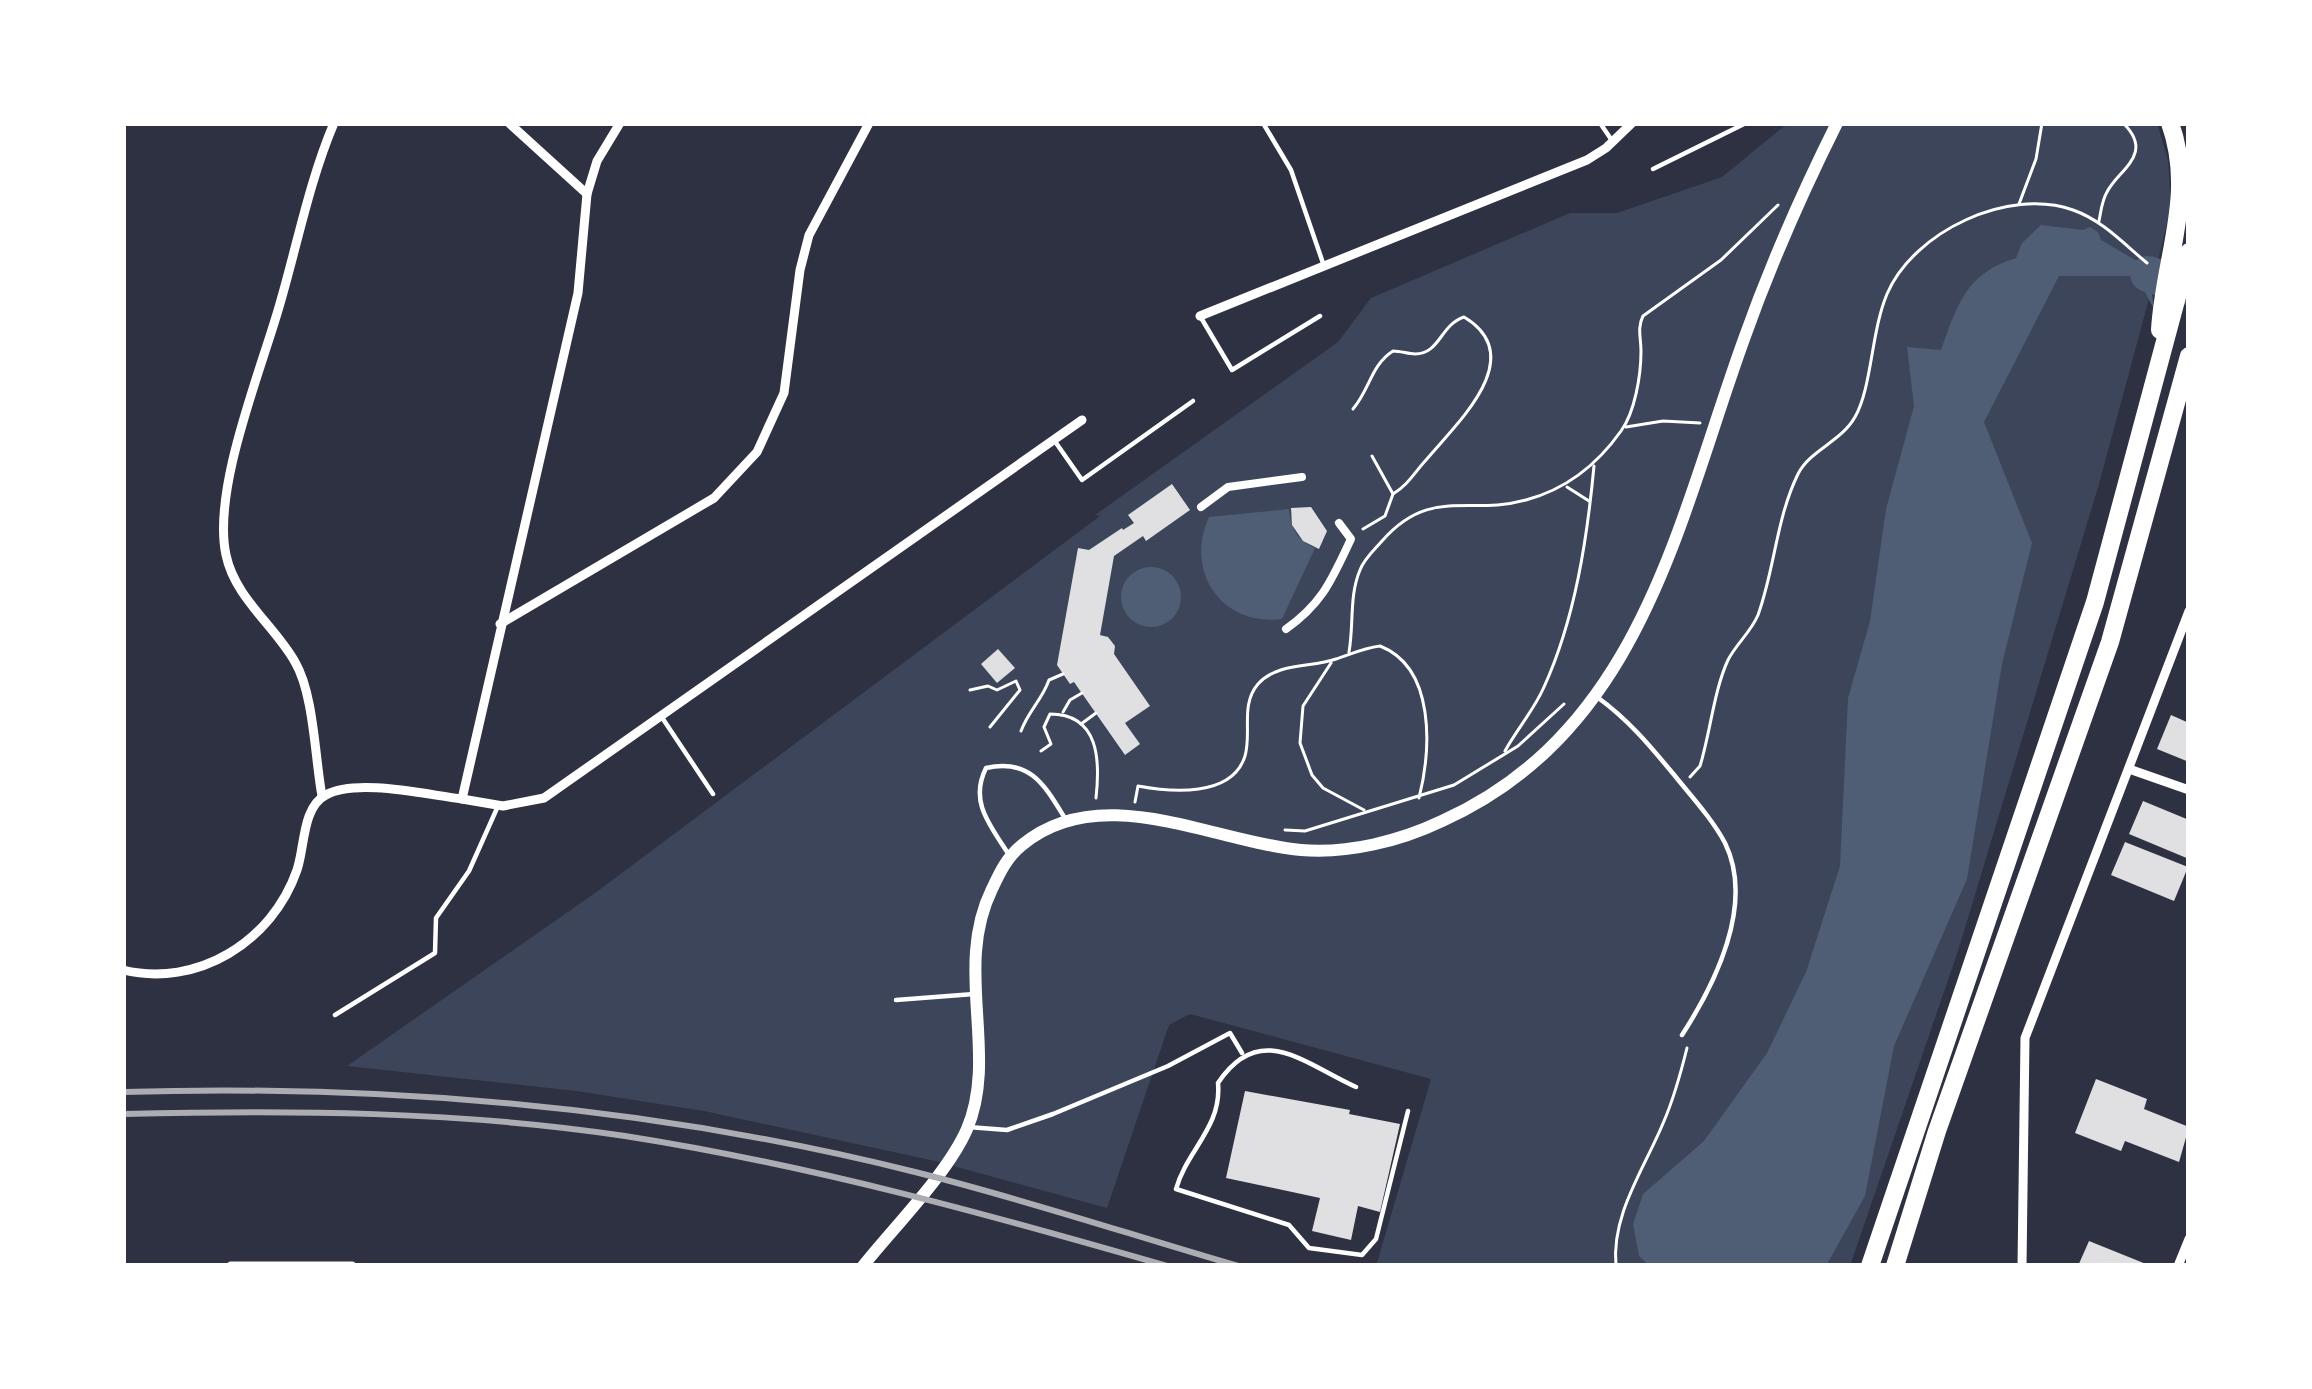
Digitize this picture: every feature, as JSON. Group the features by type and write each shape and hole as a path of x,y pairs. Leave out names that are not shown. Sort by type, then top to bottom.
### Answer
{"highway":[{"path":"1870,1266 2079,653 2158,374 2182,245 2182,173 2170,123"},
{"path":"1895,1266 1937,1131 2104,661 2189,356"}],"street":[{"path":"322,796 304,685 296,662 232,574 225,554 224,512 233,462 309,194 334,123"},
{"path":"509,123 587,194"},
{"path":"463,799 578,293 587,194 597,161 620,123"},
{"path":"500,623 714,498 758,452 784,393 808,236 869,123"},
{"path":"1200,316 1587,160 1632,123"},
{"path":"863,1266 954,1152 968,1127 978,1089 974,994 978,927 1010,856 1036,835 1085,816 1129,817 1301,850 1364,846 1425,829 1483,801 1539,758 1597,698 1655,590 1744,339 1837,123"},
{"path":"123,970 149,976 181,975 226,957 260,929 291,884 312,807 322,796 344,788 499,806 544,798 1082,420"},
{"path":"1201,508 1228,487 1302,477"},
{"path":"1286,629 1324,596 1351,538 1339,523"},
{"path":"2022,1266 2025,1038 2189,610"},
{"path":"2128,769 2189,790"},
{"path":"2178,1266 2189,1239"},
{"path":"231,1266 352,1266"}],"lane":[{"path":"1263,123 1291,170 1324,266"},
{"path":"1600,123 1612,142"},
{"path":"1653,169 1746,123"},
{"path":"1200,316 1232,370 1320,316"},
{"path":"1054,440 1082,481 1193,401"},
{"path":"1597,698 1636,728 1681,783 1724,842 1733,866 1735,901 1719,967 1682,1035"},
{"path":"661,716 713,794"},
{"path":"1010,856 982,807 977,786 986,768 1010,762 1030,772 1066,820"},
{"path":"335,1016 435,953 436,918 469,871 499,806"},
{"path":"896,1000 974,994"},
{"path":"968,1127 1007,1130 1168,1066 1230,1033 1243,1055"},
{"path":"1356,1087 1284,1051 1243,1055 1218,1083 1220,1107 1176,1189 1289,1225 1309,1248 1361,1255 1376,1239 1408,1111"}],"path":[{"path":"2018,206 2036,159 2042,123"},
{"path":"2099,223 2104,196 2129,169 2135,150 2130,129 2123,123"},
{"path":"1349,653 1352,594 1361,565 1399,520 1444,506 1524,501 1564,485 1594,464 1624,428 1641,363 1642,316 1721,260 1781,203 1800,203"},
{"path":"1681,783 1700,766 1729,657 1757,616 1783,507 1800,470 1848,429 1862,403 1874,328 1888,290 1911,259 1976,216 2018,206 2056,206 2099,223 2150,266"},
{"path":"1353,409 1366,394 1373,368 1393,351 1414,354 1434,347 1446,326 1464,317 1481,331 1491,367 1479,395 1446,442 1393,494 1385,517 1361,529"},
{"path":"1624,428 1663,421 1716,425"},
{"path":"1372,456 1393,494"},
{"path":"1504,753 1541,694 1562,642 1591,502 1594,464"},
{"path":"1564,485 1591,502"},
{"path":"1135,802 1138,786 1168,792 1220,782 1245,757 1247,708 1255,688 1274,673 1380,646 1391,650 1418,681 1427,757 1419,798"},
{"path":"1332,661 1303,706 1300,743 1312,775 1324,788 1364,810"},
{"path":"1021,731 1029,709 1041,701 1048,680 1063,674"},
{"path":"970,690 988,686 997,690 1016,681 1020,690 990,727"},
{"path":"1062,714 1070,700 1082,693"},
{"path":"1273,828 1305,831 1454,784 1538,730 1573,695"},
{"path":"1079,725 1096,713"},
{"path":"1041,752 1051,744 1044,727 1050,714 1062,714 1079,725 1090,735 1101,760 1096,798"},
{"path":"1616,1266 1613,1242 1676,1088 1687,1048 1682,1035"}],"shaded area":[{"path":"1788,123 2157,123 2168,160 2171,206 2099,484 1958,951 1850,1266 1376,1266 1431,1079 1190,1014 1169,1025 1107,1208 935,1161 704,1111 576,1091 347,1066 595,893 1100,516 1095,515 1338,342 1371,298 1570,213 1617,213 1722,177"},
{"path":"2041,225 2090,227 2101,240 2149,268 2154,309 2136,276 2059,276 1984,422 2032,543 2002,664 1967,879 1894,1046 1865,1196 1826,1266 1650,1266 1639,1256 1633,1224 1643,1194 1704,1141 1767,1053 1806,972 1840,866 1848,698 1870,621 1886,509 1914,406 1907,347 1941,350 1966,293 1985,272 2016,258 2022,243"},
{"path":"1289,509 1296,533 1315,548 1282,619 1242,614 1226,605 1205,576 1202,538 1209,517"},
{"path":"1151,567 1172,576 1181,597 1172,618 1151,627 1130,618 1121,597 1130,576"}],"building":[{"path":"1172,484 1190,510 1146,541 1143,536 1114,556 1100,635 1115,646 1114,654 1150,706 1125,723 1140,744 1125,755 1057,665 1078,548 1089,550 1134,523 1128,515"},
{"path":"1311,507 1327,531 1319,549 1303,541 1292,525 1291,508"},
{"path":"998,649 1015,668 997,683 981,664"},
{"path":"2171,715 2189,723 2189,762 2157,749"},
{"path":"2143,801 2189,820 2189,859 2129,834"},
{"path":"2125,842 2188,867 2174,901 2111,875"},
{"path":"2096,1079 2147,1099 2144,1109 2189,1127 2179,1162 2125,1141 2121,1151 2075,1133"},
{"path":"1245,1091 1400,1124 1380,1212 1358,1206 1351,1240 1312,1231 1320,1198 1226,1178"},
{"path":"2089,1241 2151,1266 2078,1266"}],"waterway":[{"path":"2148,274 2189,287"}],"railway":[{"path":"123,1092 223,1090 423,1097 621,1116 720,1131 956,1183 1238,1266"},
{"path":"123,1114 374,1114 500,1121 625,1136 830,1176 1167,1266"}]}
